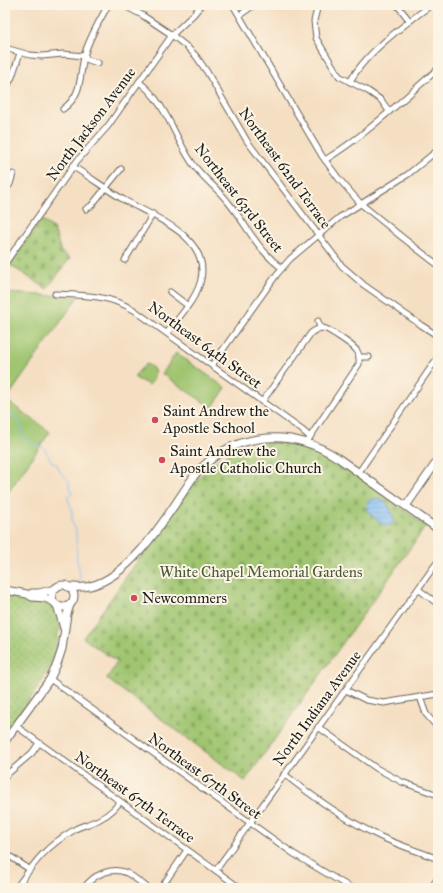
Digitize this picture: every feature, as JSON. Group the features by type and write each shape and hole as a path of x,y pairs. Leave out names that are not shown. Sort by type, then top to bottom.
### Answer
{"street":[{"path":"63,109 73,100 78,90 84,56 88,44 108,5"},
{"name":"Northeast 62nd Terrace","path":"123,5 142,15 172,35 187,47 201,62 247,141 342,266 364,285 438,336"},
{"name":"North Jackson Avenue","path":"6,261 72,166 108,126 172,35 194,14 201,5"},
{"path":"233,5 325,160 339,179 362,204 436,263 438,257"},
{"path":"240,15 254,5"},
{"path":"318,5 314,21 316,38 339,76 368,91 380,100 389,112"},
{"path":"397,5 410,21"},
{"path":"350,82 363,62 410,21 431,5"},
{"path":"5,48 20,53 42,56 63,54 84,56 88,60 98,63"},
{"path":"5,91 12,77 20,53"},
{"path":"325,160 347,146 438,69"},
{"name":"Northeast 63rd Street","path":"139,82 153,95 189,159 197,170 229,203 260,248 272,261 282,268"},
{"path":"212,365 282,268 340,216 362,204 407,175 438,150"},
{"path":"72,166 125,200 165,221 180,232 199,256 202,267 202,278 198,289 167,333"},
{"path":"86,209 91,206 121,169"},
{"path":"5,191 10,184 13,174"},
{"path":"125,260 153,214"},
{"path":"170,292 187,305"},
{"name":"Northeast 64th Street","path":"56,294 105,298 120,302 134,310 262,402 309,440 359,472 438,529"},
{"path":"318,321 320,328"},
{"path":"27,594 32,597 44,598 64,607 72,602 89,586 110,576 134,558 194,476 213,458 231,448 252,440 284,438 309,440 358,364 358,352 328,330 320,328 316,330 311,333 262,402"},
{"path":"359,357 370,358"},
{"path":"359,472 438,357"},
{"path":"406,506 438,460"},
{"name":"North Indiana Avenue","path":"216,870 438,561"},
{"path":"5,590 27,594 45,592 62,586 89,586"},
{"path":"5,741 50,679 57,664 62,649 65,628 72,602 73,592 68,587"},
{"path":"55,589 52,596 65,628"},
{"path":"418,589 438,604"},
{"name":"Northeast 67th Street","path":"50,679 302,860 350,888"},
{"path":"346,690 366,700 384,703 438,694"},
{"path":"420,697 426,714 438,728"},
{"name":"Northeast 67th Terrace","path":"16,726 240,888"},
{"path":"318,727 376,768 402,782 438,795"},
{"path":"5,776 32,753 39,743"},
{"path":"284,774 330,808 358,825 390,841 438,859"},
{"path":"16,888 29,869 46,850 76,829 105,816 114,810 120,802"},
{"path":"161,888 187,850"},
{"path":"5,853 29,869"},
{"path":"84,888 90,881 99,875 114,870 125,872 148,888"},
{"path":"431,888 438,878"}],"green space":[{"path":"41,219 54,229 61,252 70,258 47,289 10,265"},
{"path":"5,293 78,297 6,400 50,432 5,497"},
{"path":"176,353 226,388 212,408 162,374"},
{"path":"146,364 150,365 155,373 152,382 149,385 135,378 135,375"},
{"name":"White Chapel Memorial Gardens","path":"273,441 297,443 322,452 343,465 426,526 245,781 107,679 117,662 83,638 185,494 204,472 222,457 232,452 244,447"},
{"path":"5,594 47,602 56,612 61,630 58,631 57,644 53,658 40,684 5,732"}],"water":[{"path":"372,499 381,500 387,504 394,520 392,525 384,526 369,513 367,507 368,502"}],"waterway":[{"path":"5,409 8,413 17,418 22,428 21,434 26,440 43,447 53,463 57,464 58,468 69,481 72,494 67,497 72,509 72,522 76,531 77,561 80,574 79,583"}],"place":[{"name":"Saint Andrew the Apostle School","path":"155,420"},
{"name":"Saint Andrew the Apostle Catholic Church","path":"162,460"},
{"name":"Newcommers","path":"134,598"}]}
